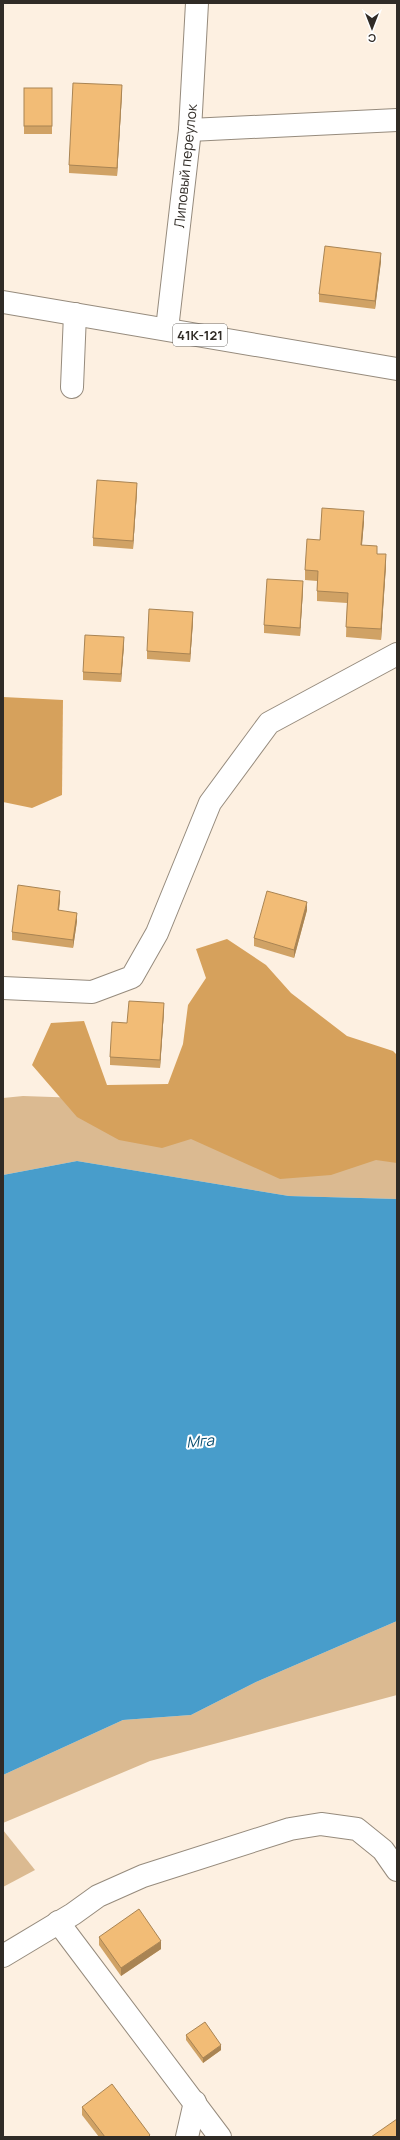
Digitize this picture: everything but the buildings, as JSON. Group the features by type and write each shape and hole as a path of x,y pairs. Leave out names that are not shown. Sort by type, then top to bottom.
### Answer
{"street":[{"name":"Липовый переулок","path":"167,329 190,130 197,3"},
{"path":"190,130 397,120"},
{"name":"41К-121","path":"3,302 397,369"},
{"path":"72,387 75,314"},
{"path":"3,988 92,992 132,977 158,933 210,803 268,723 397,654"},
{"path":"3,1956 98,1896 143,1876 290,1829 321,1824 357,1829 383,1850 397,1870"},
{"path":"58,1922 220,2137"},
{"path":"187,2137 195,2102"}],"shaded area":[{"path":"3,697 63,700 62,795 32,808 3,802"},
{"path":"227,939 266,965 291,993 347,1036 393,1051 397,1055 397,1163 376,1160 331,1175 280,1179 191,1139 162,1148 119,1140 77,1117 32,1065 51,1023 84,1021 107,1085 168,1084 183,1044 188,1005 206,978 196,949"},
{"path":"23,1096 397,1109 397,1199 289,1196 77,1161 3,1175 3,1098"},
{"path":"397,1621 397,1695 150,1761 3,1823 3,1775 123,1720 191,1715 256,1682"},
{"path":"3,1830 35,1870 3,1887"}],"water":[{"name":"Мга","path":"77,1161 289,1196 397,1199 397,1621 256,1682 191,1715 123,1720 3,1775 3,1175"}]}
